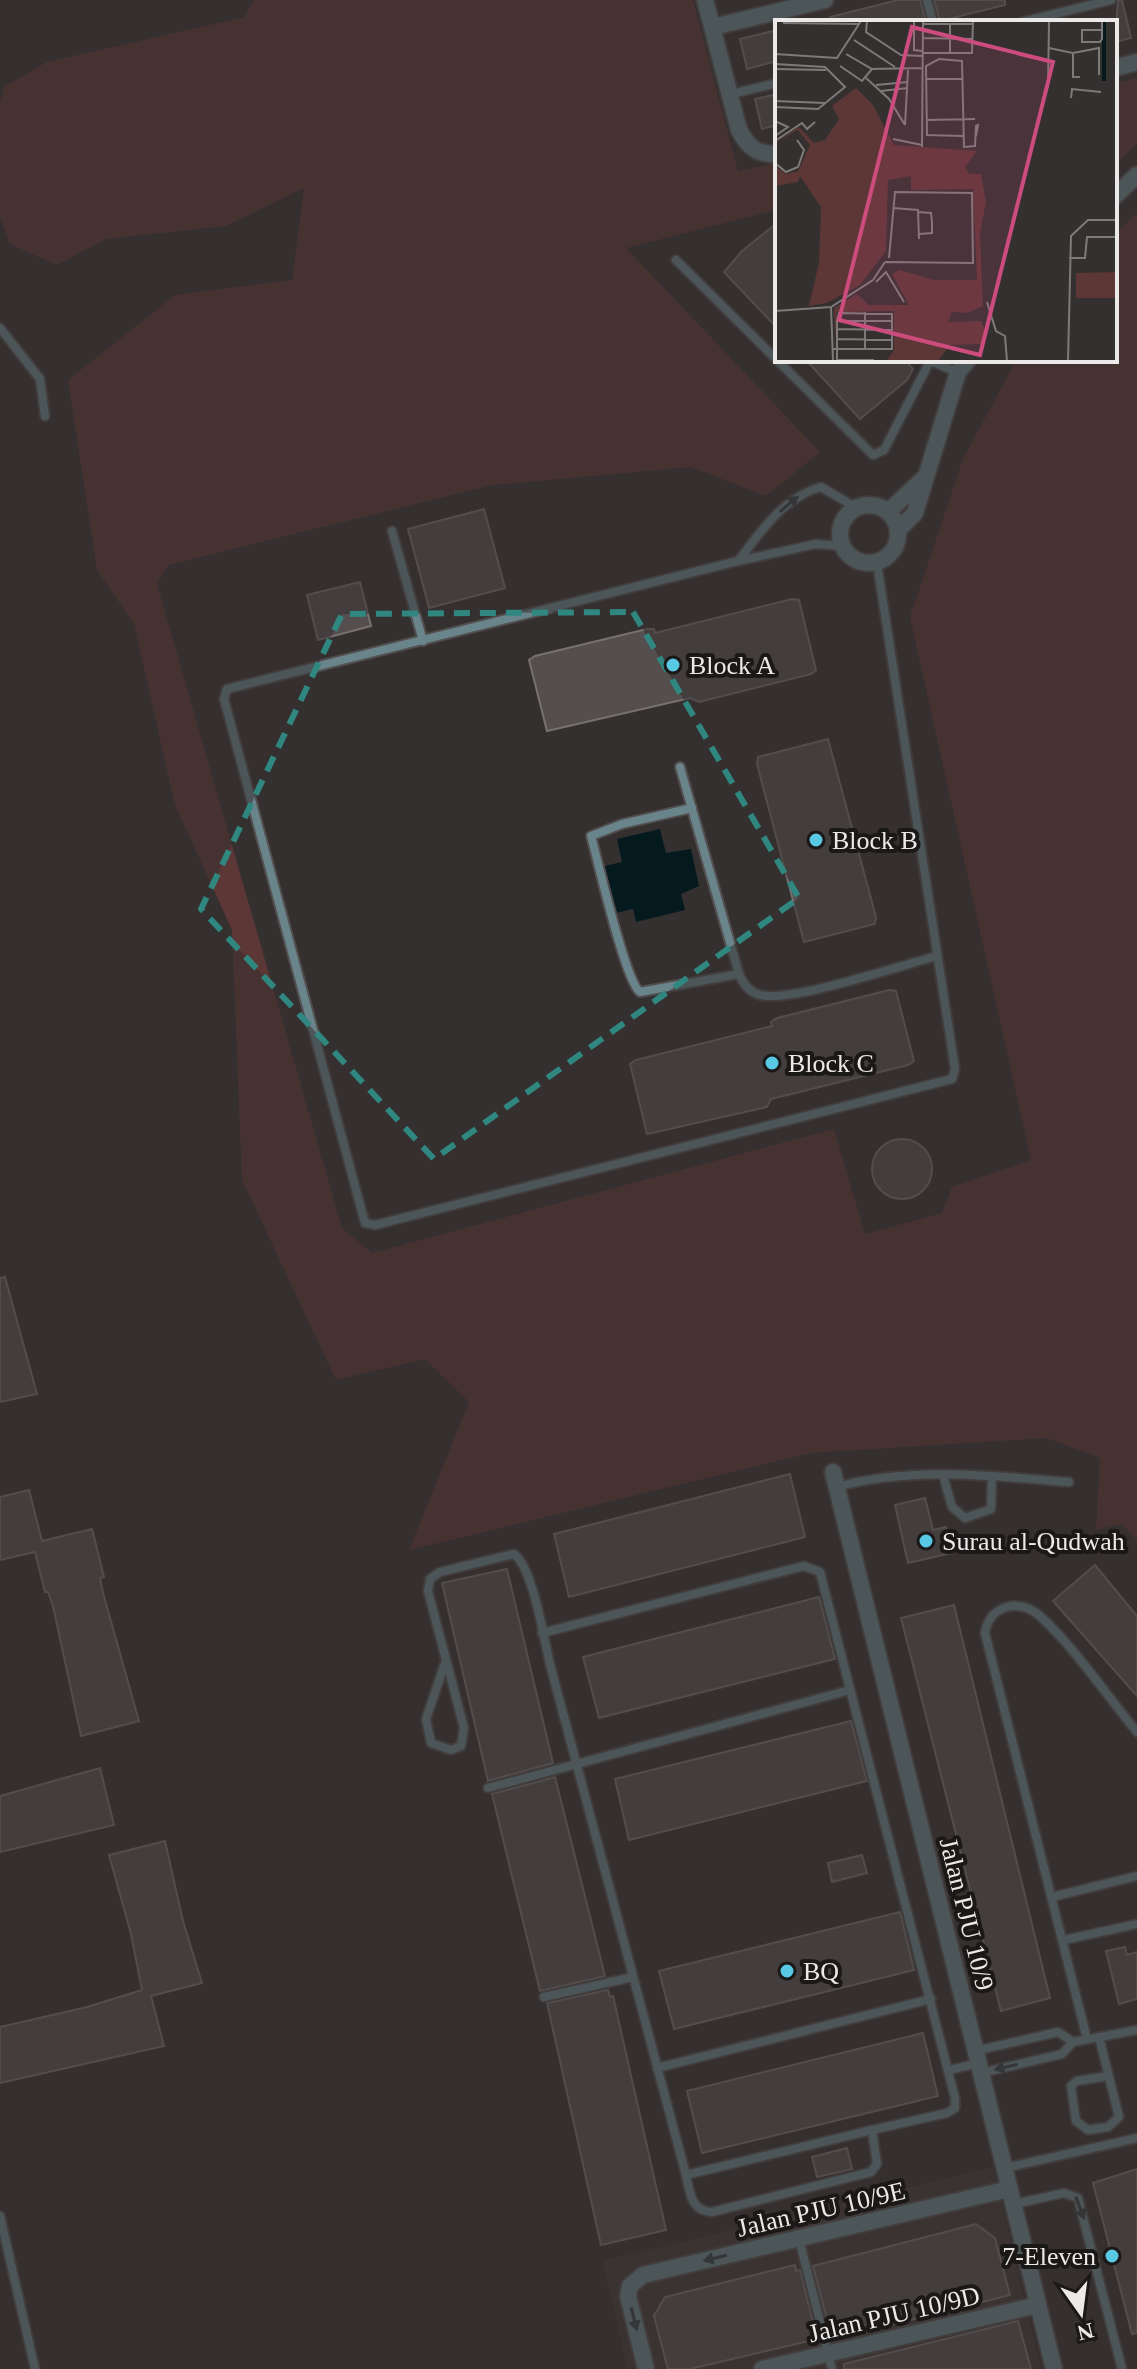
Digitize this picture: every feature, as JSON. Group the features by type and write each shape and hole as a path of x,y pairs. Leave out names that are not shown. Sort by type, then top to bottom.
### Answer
{"street":[{"path":"705,0 739,130 747,144 760,154 775,154"},
{"path":"713,27 825,0"},
{"path":"1117,67 1137,62"},
{"path":"1117,194 1137,175"},
{"path":"899,529 915,513 963,366"},
{"path":"889,511 924,478"},
{"path":"873,504 889,511 899,529 898,543 890,555 877,563 863,563 850,557 842,546 839,531 844,517 855,507 873,504"},
{"name":"Jalan PJU 10/9","path":"834,1479 1054,2369"},
{"name":"Jalan PJU 10/9E","path":"646,2369 628,2296 630,2286 643,2275 799,2238 1011,2197"},
{"name":"Jalan PJU 10/9D","path":"762,2369 830,2361 1038,2305"}],"lane":[{"path":"927,0 932,20"},
{"path":"1030,20 1111,0"},
{"path":"731,94 775,83"},
{"path":"676,260 775,358"},
{"path":"0,328 40,379 45,416"},
{"path":"779,362 873,455 884,450 928,362 963,366"},
{"path":"738,561 765,524 803,492 821,487 855,507"},
{"path":"392,531 423,641"},
{"path":"842,546 816,544 738,561 232,687 224,694 362,1218 369,1226 947,1082 955,1069 877,563"},
{"path":"680,767 739,974 750,990 772,996 937,956"},
{"path":"692,808 622,824 591,836 615,925 632,983 640,992 739,974"},
{"path":"834,1479 894,1474 992,1476 1069,1482"},
{"path":"943,1475 952,1507 965,1518 991,1509 992,1476"},
{"path":"446,1660 426,1719 426,1728 431,1743 451,1750 461,1746 465,1735 428,1585 434,1575 452,1568 514,1554 524,1566 693,2202 701,2210 712,2212 871,2172 877,2164 872,2130"},
{"path":"542,1633 812,1566 820,1572 949,2070 955,2108 686,2175"},
{"path":"1087,2039 985,1633 987,1619 995,1610 1015,1606 1040,1615 1137,1732"},
{"path":"488,1788 850,1690"},
{"path":"1052,1897 1137,1876"},
{"path":"1064,1940 1137,1924"},
{"path":"544,1997 633,1977"},
{"path":"657,2068 931,1999"},
{"path":"978,2062 1062,2054 1073,2042 1137,2030"},
{"path":"949,2070 1058,2032 1073,2042"},
{"path":"1099,2037 1119,2117 1108,2127 1088,2130 1076,2121 1071,2086 1077,2081 1108,2076"},
{"path":"1004,2168 1137,2138"},
{"path":"1011,2197 1064,2193 1078,2198 1122,2369"},
{"path":"0,2216 35,2369"},
{"path":"799,2238 830,2361"}],"highlighted area":[{"path":"633,612 799,898 434,1159 201,909 342,614"}],"shaded area":[{"path":"254,0 693,0 738,171 775,163 775,211 626,248 820,452 766,496 691,467 493,485 168,565 157,584 342,1228 372,1253 834,1129 865,1234 942,1213 952,1187 1031,1160 910,617 963,459 1015,362 1117,362 1117,233 1137,213 1137,1540 1122,1524 1096,1530 1100,1458 1047,1438 811,1453 409,1550 469,1402 425,1359 336,1380 242,1180 232,930 175,805 134,624 97,570 68,380 175,295 292,280 304,188 226,226 106,239 57,265 10,244 0,217 0,102 4,87 47,62 245,17"},
{"path":"1137,78 1137,143 1117,163 1117,83"},
{"path":"993,2167 1041,2369 628,2369 602,2261"}],"water":[{"path":"660,829 666,853 691,849 699,886 681,894 685,910 636,922 633,909 607,915 596,868 622,862 617,839"}],"building":[{"path":"898,0 920,0 925,20 831,20 830,17"},
{"path":"934,0 1005,0 1005,5 940,20"},
{"path":"1118,0 1122,0 1131,38 1117,42"},
{"path":"775,30 775,62 747,69 740,39"},
{"path":"775,94 775,126 762,129 755,99"},
{"path":"775,225 775,326 724,272 742,251"},
{"path":"808,362 907,362 913,369 907,380 860,419"},
{"path":"484,509 505,588 429,608 408,529"},
{"path":"360,582 371,626 318,640 307,595"},
{"name":"Block A","path":"792,599 799,600 816,670 811,674 699,702 690,698 547,731 529,660 535,656 647,629 654,629 655,633"},
{"name":"Block B","path":"828,739 876,917 875,924 804,942 757,764 758,757"},
{"name":"Block C","path":"889,990 896,991 914,1061 908,1065 771,1099 767,1107 647,1134 630,1064 636,1060 772,1026 771,1022 777,1018"},
{"path":"902,1139 913,1141 923,1148 930,1158 930,1180 923,1190 913,1197 902,1199 891,1197 881,1190 874,1180 872,1169 874,1158 881,1148 891,1141"},
{"path":"5,1277 37,1394 0,1402 0,1278"},
{"path":"790,1474 805,1537 569,1597 554,1534"},
{"path":"29,1490 42,1541 92,1529 104,1577 100,1578 103,1593 139,1721 81,1736 53,1606 48,1592 45,1592 35,1552 0,1560 0,1497"},
{"name":"Surau al-Qudwah","path":"925,1498 933,1530 946,1527 952,1553 908,1563 895,1505"},
{"path":"1095,1565 1137,1616 1137,1696 1053,1601"},
{"path":"507,1569 553,1763 488,1781 442,1583"},
{"path":"819,1597 835,1659 599,1718 583,1657"},
{"path":"954,1605 1050,1998 1001,2011 901,1618"},
{"path":"851,1721 867,1781 629,1840 615,1779"},
{"path":"100,1768 114,1825 0,1852 0,1796"},
{"path":"555,1777 605,1976 540,1991 492,1794"},
{"path":"165,1841 183,1921 202,1983 151,1996 164,2046 0,2083 0,2027 87,2007 142,1990 131,1934 109,1855"},
{"path":"862,1855 867,1873 832,1882 828,1863"},
{"name":"BQ","path":"900,1912 914,1970 674,2029 659,1971"},
{"path":"1125,1947 1127,1955 1137,1952 1137,1999 1119,2004 1106,1951"},
{"path":"608,1990 610,1997 613,1996 666,2230 601,2245 547,2003"},
{"path":"923,2033 938,2096 702,2153 687,2091"},
{"path":"847,2148 852,2169 817,2177 812,2157"},
{"path":"1137,2169 1137,2333 1132,2334 1093,2183"},
{"path":"976,2224 995,2238 1010,2295 834,2339 813,2266"},
{"path":"795,2265 796,2271 800,2270 817,2339 690,2369 668,2369 654,2316 665,2297"},
{"path":"1018,2321 1031,2369 844,2369 844,2364"}],"place":[{"name":"Block A","path":"673,665"},
{"name":"Block B","path":"816,840"},
{"name":"Block C","path":"772,1063"},
{"name":"Surau al-Qudwah","path":"926,1541"},
{"name":"BQ","path":"787,1971"},
{"name":"7-Eleven","path":"1112,2256"}]}
